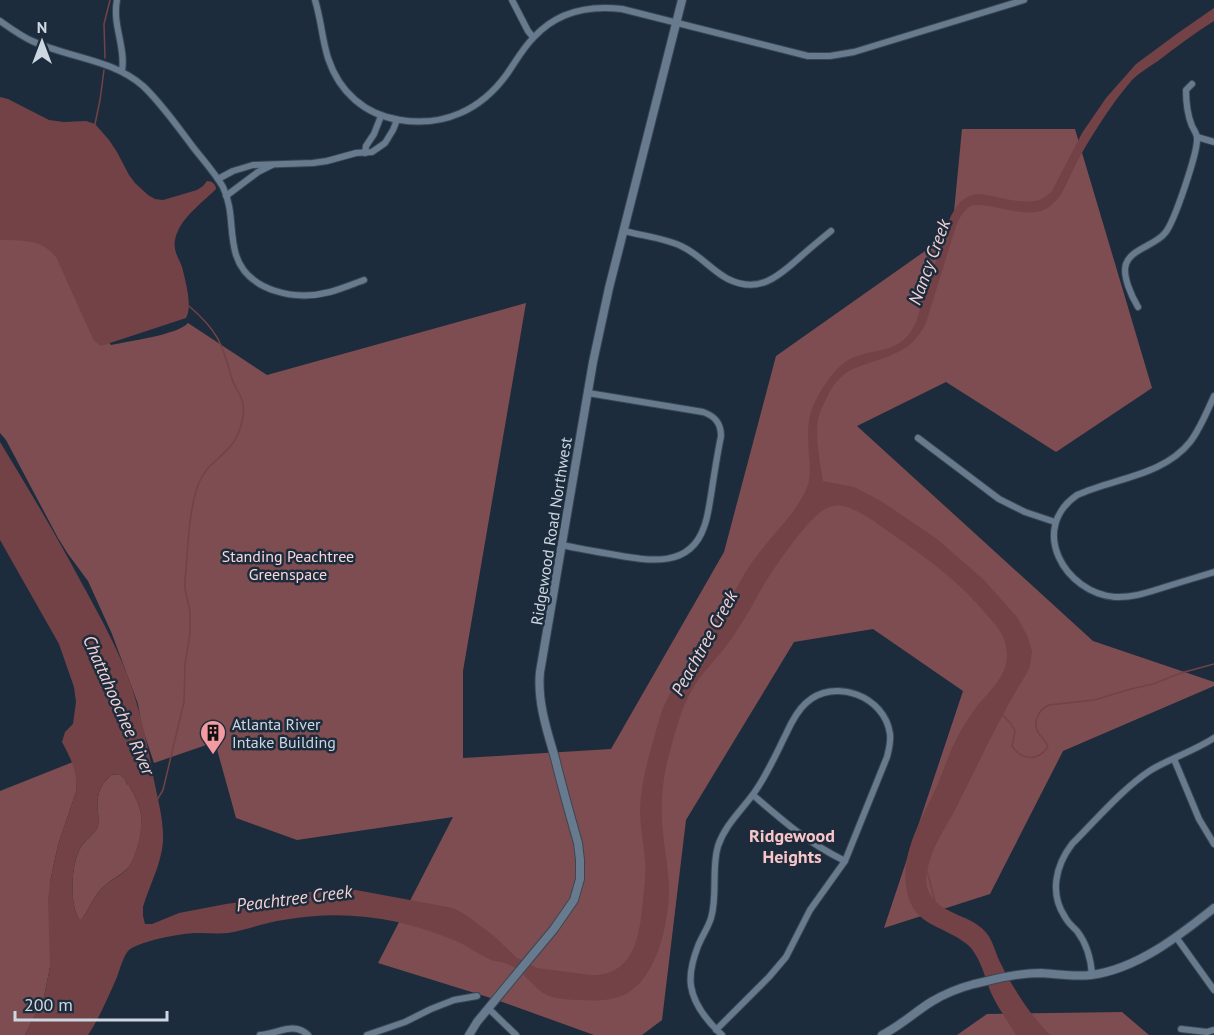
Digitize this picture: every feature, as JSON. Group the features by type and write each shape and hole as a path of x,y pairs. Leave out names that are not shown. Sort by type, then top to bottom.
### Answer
{"street":[{"path":"117,0 116,18 122,71"},
{"path":"315,0 328,58 333,70 354,100 365,109 381,116 417,122 432,122 468,111 499,84 533,37 547,25 578,10 622,9 808,56 830,56 854,52 1024,0"},
{"path":"512,0 533,37"},
{"name":"Ridgewood Road Northwest","path":"469,1035 570,906 577,893 580,879 578,843 547,731 539,689 540,672 588,393 609,288 682,0"},
{"path":"0,21 33,41 122,71 137,80 150,92 218,179 231,213 236,256 245,272 259,284 277,292 307,295 330,292 364,280"},
{"path":"1138,308 1129,291 1125,271 1127,262 1139,250 1164,235 1173,219 1192,166 1197,137 1186,107 1186,90 1192,84"},
{"path":"365,153 366,146 381,116"},
{"path":"218,179 246,166 327,161 356,153 372,152 385,143 397,120"},
{"path":"1197,137 1214,142"},
{"path":"226,196 258,172 272,165"},
{"path":"624,231 681,245 726,278 749,285 764,283 777,276 831,231"},
{"path":"561,545 632,558 666,560 687,551 698,539 705,525 709,508 721,436 720,427 715,418 704,412 588,393"},
{"path":"1214,396 1198,430 1182,451 1156,468 1077,495 1063,506 1055,522 1053,533 1057,555 1063,565 1080,584 1102,594 1118,597 1135,596 1214,572"},
{"path":"918,438 999,499 1025,512 1055,522"},
{"path":"716,1030 780,965 810,910 845,861 887,757 890,734 880,710 854,693 838,691 822,694 802,707 753,795 729,824 719,844 714,864 714,898 711,917 698,945 691,968 691,985 695,1000 702,1012 716,1030 722,1035"},
{"path":"1092,975 1088,950 1079,933 1064,916 1058,903 1056,883 1060,863 1065,853 1129,787 1151,771 1214,738"},
{"path":"1174,759 1199,819 1214,844"},
{"path":"753,795 797,833 845,861"},
{"path":"882,1035 942,996 980,983 1041,973 1076,976 1110,971 1153,952 1214,908"},
{"path":"1176,937 1214,990"},
{"path":"367,1035 405,1022 454,1000 477,996"},
{"path":"488,1008 516,1035"},
{"path":"260,1035 295,1028 308,1035"},
{"path":"1181,1029 1207,1032 1214,1030"}],"green space":[{"name":"Standing Peachtree Greenspace","path":"962,129 1075,129 1152,388 1056,452 946,382 857,426 1093,641 1214,682 1214,686 1063,751 990,894 884,928 963,691 873,629 794,642 686,820 662,1020 642,1035 594,1035 494,999 378,963 453,817 297,840 236,818 215,742 154,763 142,727 138,704 112,634 88,581 58,538 6,440 0,433 0,233 27,238 54,248 74,295 111,345 164,334 188,323 267,375 526,303 463,671 463,758 611,749 724,552 776,356 952,232"},
{"path":"73,762 77,776 76,792 58,845 50,882 50,967 44,997 25,1035 0,1035 0,791"},
{"path":"119,774 129,785 139,807 142,821 139,843 128,868 102,888 82,919 79,919 74,903 72,883 75,863 81,847 98,826 99,792 111,775"},
{"path":"1122,1012 1149,1035 957,1035 987,1014"}],"water":[{"name":"Chattahoochee River","path":"1214,8 1214,21 1132,80 1089,141 1054,203 1040,211 1030,212 985,205 969,207 965,211 956,226 926,323 920,333 906,348 853,369 840,378 828,395 818,423 818,448 823,481 854,487 881,501 937,539 983,579 1017,617 1028,637 1032,651 1030,666 935,846 926,875 926,883 930,894 942,907 974,923 988,935 999,961 1017,992 1036,1020 1050,1035 1016,1035 992,995 972,950 968,945 916,912 907,892 905,878 913,837 953,746 974,710 1002,674 1007,657 1003,638 977,603 944,572 866,516 847,507 838,506 829,507 821,512 801,532 764,584 734,636 698,680 686,701 667,763 663,787 662,820 669,885 664,930 654,961 646,975 626,994 597,1000 556,998 543,993 512,966 489,959 460,943 435,933 371,917 327,915 276,921 228,933 184,934 133,947 126,954 104,1007 88,1035 25,1035 44,997 50,967 48,899 50,882 58,845 76,792 75,772 62,742 65,732 73,724 76,702 74,687 59,644 0,540 0,442 99,615 122,662 135,698 148,749 163,833 160,859 143,907 145,924 152,924 179,913 226,904 333,889 356,890 453,908 494,936 517,958 537,968 591,975 606,973 626,961 637,939 640,926 645,872 640,816 642,787 659,720 677,682 710,635 747,570 803,496 810,475 808,435 810,418 815,402 826,383 834,372 848,360 897,345 910,332 916,322 950,218 961,202 969,196 979,194 1025,201 1039,200 1047,195 1052,191 1082,133 1106,98 1136,64","holes":["119,774 125,779 140,811 141,828 136,851 128,868 102,888 82,919 79,919 74,903 72,883 75,863 83,844 98,826 97,807 101,788 111,775"]},
{"path":"0,97 49,120 86,121 95,124 109,140 135,183 155,199 163,200 197,190 207,181 214,184 216,189 185,220 175,238 176,254 182,267 188,293 189,307 186,318 101,346 94,341 56,257 44,246 23,241 0,240"}],"waterway":[{"path":"105,58 104,24 110,0"},
{"path":"95,124 104,70"},
{"name":"Chattahoochee River","path":"157,800 163,790 184,702 185,664 190,634 190,611 185,581 190,520 195,496 201,477 235,440 243,415 242,400 233,382 218,338 207,323 189,306"},
{"path":"1002,714 1015,731 1012,746 1025,757 1035,757 1048,747 1036,726 1037,718 1045,707 1094,700 1214,664"},
{"name":"Peachtree Creek","path":"927,871 935,901"}],"place":[{"name":"Atlanta River Intake Building","path":"213,756"}],"district":[{"name":"Ridgewood Heights","path":"792,845"}],"water label":[{"name":"Nancy Creek","path":"929,262"}]}
